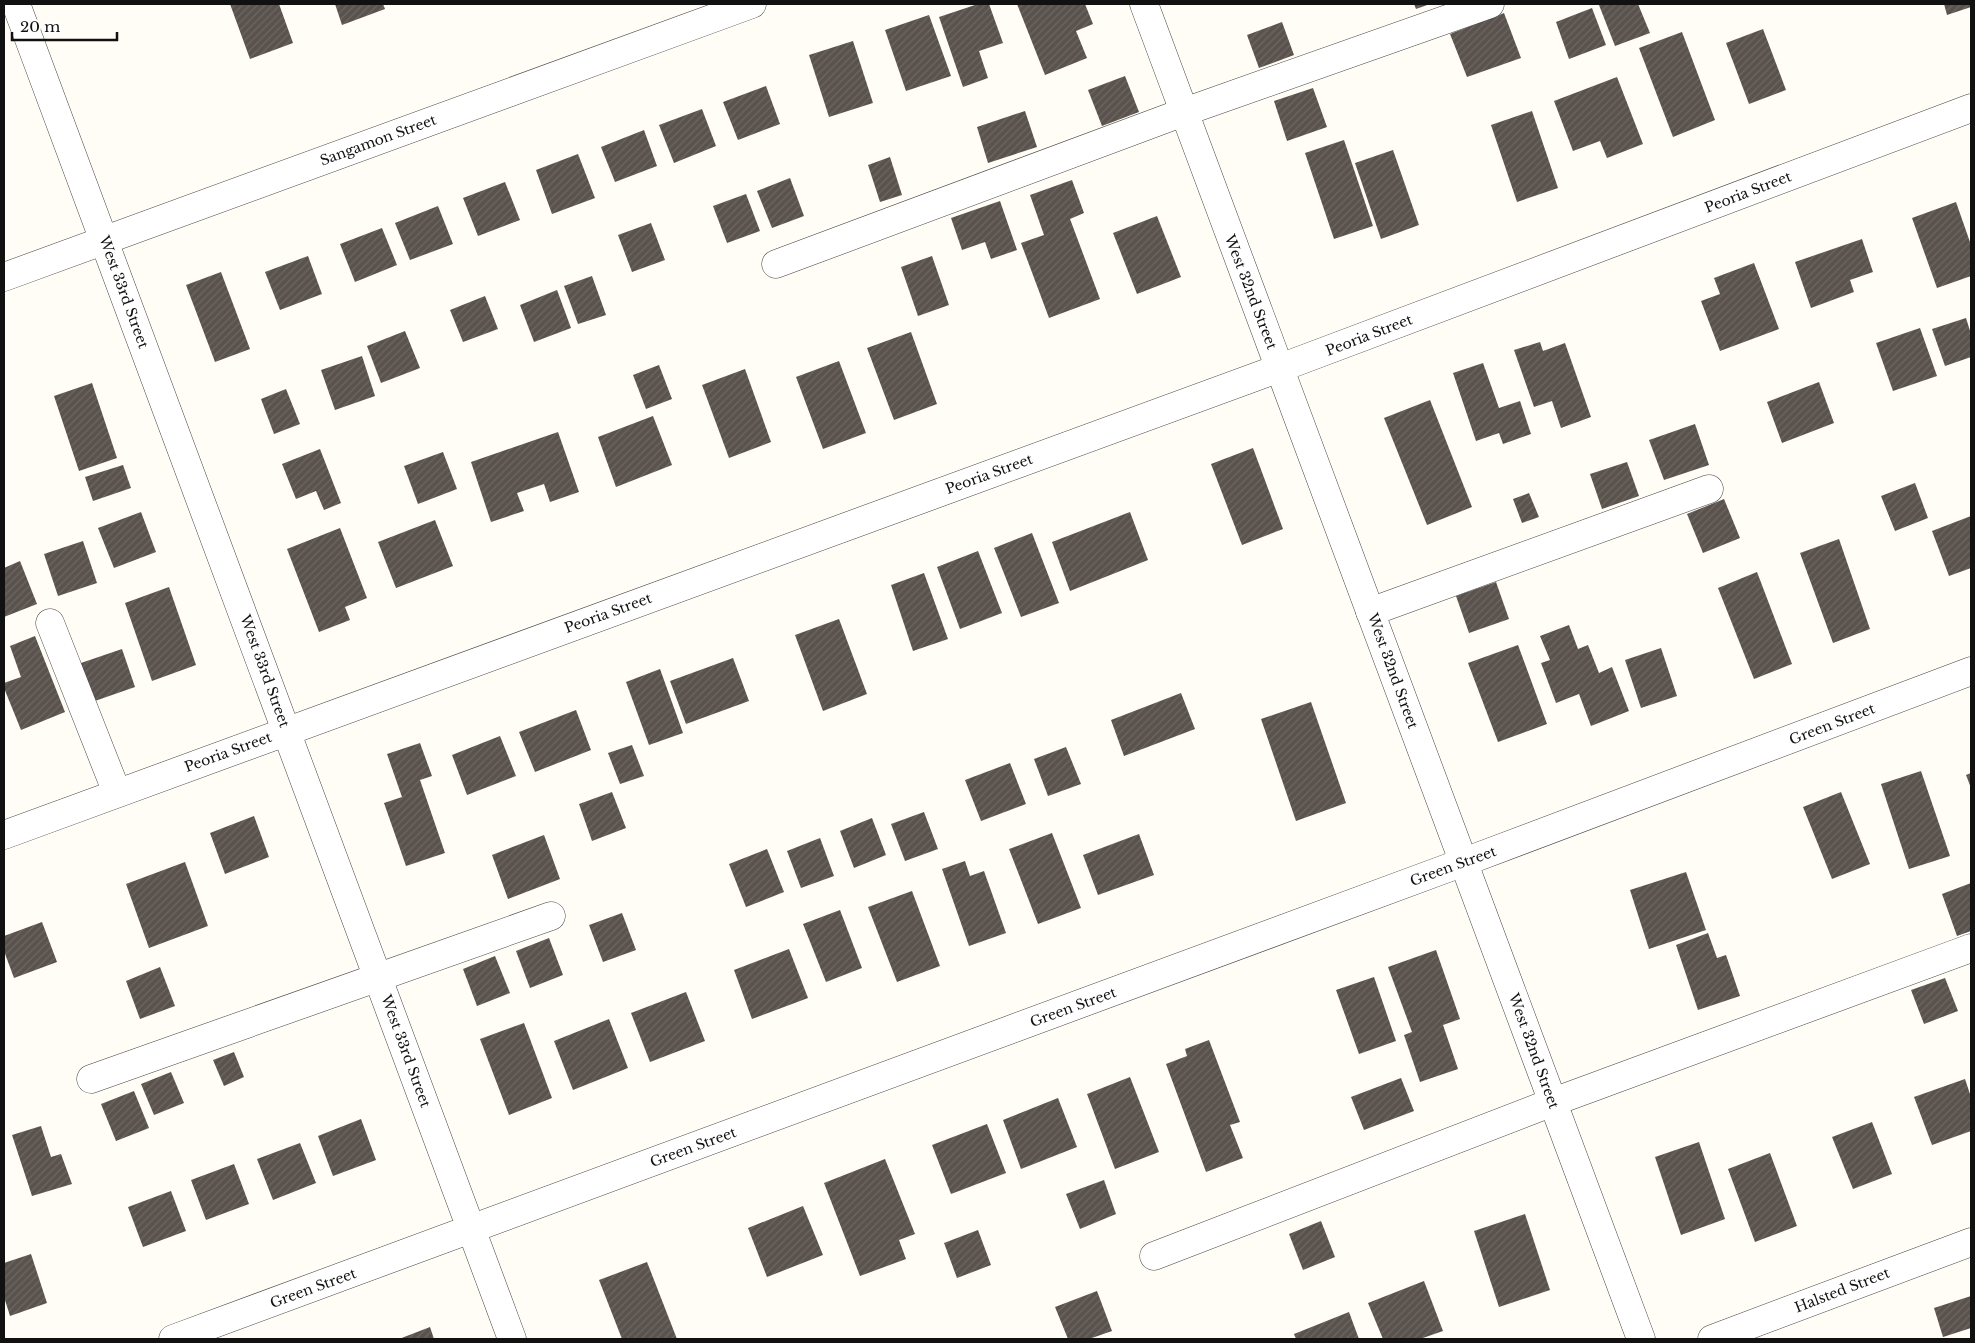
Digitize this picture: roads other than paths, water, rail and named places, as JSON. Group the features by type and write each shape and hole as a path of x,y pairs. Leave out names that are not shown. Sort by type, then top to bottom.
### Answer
{"street":[{"name":"West 33rd Street","path":"16,4 512,1339"},
{"name":"Sangamon Street","path":"4,277 752,4"},
{"name":"West 32nd Street","path":"1144,4 1641,1339"},
{"path":"776,264 1184,112 1490,4"},
{"name":"Peoria Street","path":"4,835 1280,368 1971,108"},
{"path":"1370,612 1709,489"},
{"path":"50,623 117,793"},
{"name":"Green Street","path":"174,1339 1464,862 1971,671"},
{"path":"91,1079 551,916"},
{"path":"1154,1256 1553,1102 1971,948"},
{"name":"Halsted Street","path":"1712,1339 1971,1242"}]}
